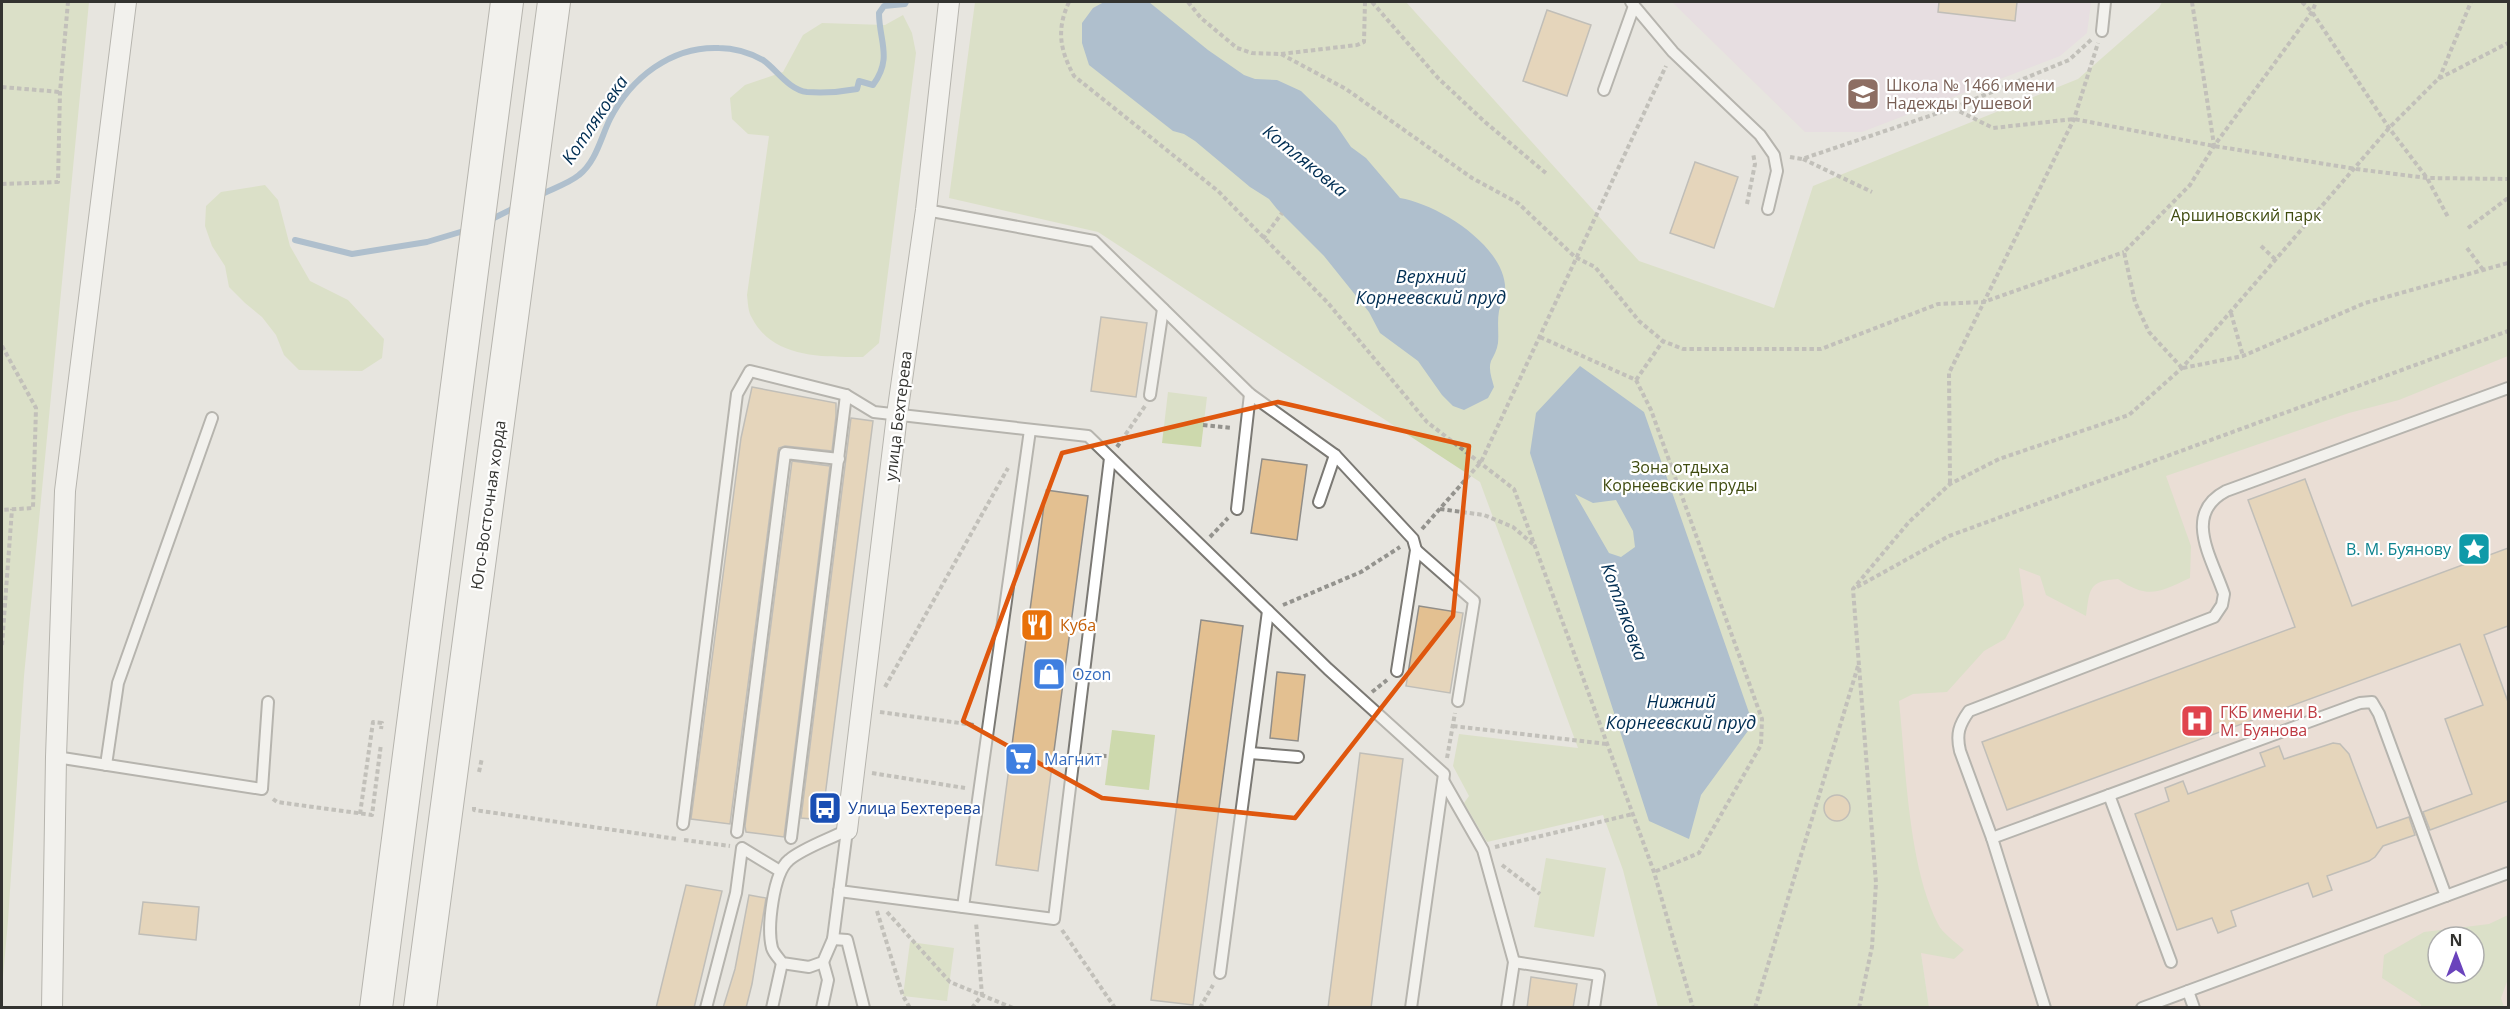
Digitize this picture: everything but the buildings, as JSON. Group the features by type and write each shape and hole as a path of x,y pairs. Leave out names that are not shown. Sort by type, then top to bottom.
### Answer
{"main road":[{"path":"376,1008 507,2"},
{"name":"Юго-Восточная хорда","path":"420,1008 554,2"}],"street":[{"path":"52,1008 56,757 65,491 126,2"},
{"name":"улица Бехтерева","path":"847,830 897,415 926,210 949,2"}],"lane":[{"path":"2102,31 2105,2"},
{"path":"1633,4 1673,52 1760,135 1774,154 1777,171 1768,209"},
{"path":"1604,90 1633,4"},
{"path":"926,210 1094,241 1250,394 1335,455 1415,544 1473,601 1458,701"},
{"path":"1150,394 1163,309"},
{"path":"683,824 737,394 750,371 846,394 874,412 1088,436 1444,778 1483,850 1514,962 1507,1008"},
{"path":"2045,1008 1992,838 1960,751 1957,737 1960,723 1969,711 2214,617 2222,605 2224,594 2201,523 2204,511 2214,498 2226,491 2508,388"},
{"path":"791,838 846,394"},
{"path":"1237,509 1250,394"},
{"path":"106,765 118,683 212,418"},
{"path":"963,907 1030,430"},
{"path":"737,832 785,453 839,459"},
{"path":"1319,502 1335,455"},
{"path":"838,891 1054,919 1110,458"},
{"path":"1397,671 1415,544"},
{"path":"1220,973 1268,611"},
{"path":"56,757 262,789 268,702"},
{"path":"1992,838 2360,703 2372,702 2379,714 2446,896"},
{"path":"1250,753 1298,757"},
{"path":"1411,1008 1444,778"},
{"path":"2109,795 2171,962"},
{"path":"823,962 809,967 782,963 772,951 770,934 772,910 780,871 790,859 847,830"},
{"path":"822,1008 828,980 823,962 833,939 847,830"},
{"path":"706,1008 736,893 742,848 780,871"},
{"path":"2142,1008 2508,873"},
{"path":"833,939 847,940 864,1008"},
{"path":"1514,962 1599,975 1594,1008"},
{"path":"772,1008 782,963"},
{"path":"2188,991 2194,1008"}],"path":[{"path":"2,184 58,182 60,92 68,2"},
{"path":"1069,2 1060,38 1063,56 1074,76 1218,191 1328,303 1426,422 1514,489 1654,873 1693,1008"},
{"path":"1188,2 1201,18 1237,48 1252,53 1281,54 1357,45 1364,42 1365,2"},
{"path":"1372,2 1438,78 1485,122 1547,174"},
{"path":"2192,2 2214,146"},
{"path":"2302,2 2312,12 2389,128 2427,178 2448,218"},
{"path":"1281,54 1346,89 1472,178 1518,203 1575,257 1595,267 1639,321 1663,341 1683,349 1821,349 1938,304 1984,302 2124,252 2190,185 2214,146 2312,12 2316,2"},
{"path":"2438,79 2471,2"},
{"path":"1802,159 1953,108 2069,60 2102,31"},
{"path":"1950,484 1949,373 2074,119 2102,31"},
{"path":"1859,1008 1872,947 1876,883 1853,589 1909,522 1950,484 1999,459 2129,415 2182,368 2389,128 2438,79 2508,43"},
{"path":"1268,611 1361,572 1415,544 1439,509 1481,462 1575,257 1673,52"},
{"path":"2,87 60,92"},
{"path":"1953,108 1993,128 2074,119 2214,146 2356,169 2427,178 2508,179"},
{"path":"1774,154 1802,159 1872,192"},
{"path":"2468,228 2508,198"},
{"path":"1263,239 1282,213"},
{"path":"2261,246 2276,260"},
{"path":"2467,248 2484,271"},
{"path":"2124,252 2135,302 2149,332 2182,368"},
{"path":"2182,368 2244,356 2365,303 2484,271 2508,262"},
{"path":"2230,312 2244,356"},
{"path":"1853,589 1949,536 2508,331"},
{"path":"1540,337 1636,380 1651,410 1762,719 1761,745 1699,853 1654,873"},
{"path":"1636,380 1663,341"},
{"path":"2,346 36,408 33,508 2,510"},
{"path":"1110,458 1140,414"},
{"path":"1203,425 1246,429"},
{"path":"880,695 1030,430"},
{"path":"2,645 12,509"},
{"path":"1201,546 1237,509"},
{"path":"1439,509 1484,515 1513,527 1535,547"},
{"path":"1755,1008 1859,662"},
{"path":"1362,700 1397,671"},
{"path":"1444,778 1458,701"},
{"path":"874,711 989,728"},
{"path":"360,814 373,722 382,723 381,729"},
{"path":"1453,726 1607,744"},
{"path":"262,789 277,802 372,815 381,744"},
{"path":"1075,754 1109,756"},
{"path":"867,772 981,790"},
{"path":"474,802 474,810 742,848"},
{"path":"1483,850 1633,814"},
{"path":"1483,850 1540,894"},
{"path":"872,896 950,982 1013,1008"},
{"path":"872,896 903,996 910,1008"},
{"path":"972,1008 982,995 975,909"},
{"path":"1054,919 1115,1008"},
{"path":"1200,1008 1220,973"}],"highlighted area":[{"path":"1278,402 1469,446 1453,616 1295,818 1102,798 963,721 1062,453"}],"shaded area":[{"name":"Школа № 1466 имени Надежды Рушевой","path":"1672,2 2091,2 2087,33 2060,56 1862,132 1805,132"},
{"name":"ГКБ имени В. М. Буянова","path":"2508,345 2508,1007 1929,1007 1870,613 2080,501"}],"green space":[{"path":"2,2 89,2 24,676 2,988"},
{"path":"975,2 1406,2 1639,261 1774,308 1813,186 2078,79 2159,8 2162,2 2508,2 2508,356 2399,400 2349,413 2166,476 2191,546 2190,578 2154,592 2138,590 2118,579 2101,582 2092,588 2086,616 2046,595 2040,576 2019,568 2024,605 2005,639 1984,651 1947,692 1913,694 1899,701 1910,816 1920,874 1940,928 1964,950 1954,959 1921,953 1929,1007 1658,1007 1623,870 1603,815 1487,842 1464,803 1469,796 1453,766 1459,734 1578,748 1480,482 1098,232 949,198"},
{"path":"903,15 912,33 916,53 879,343 863,357 832,357 800,353 773,341 761,331 748,307 747,295 769,136 748,134 732,119 730,98 745,85 783,72 803,35 822,23 885,25"},
{"path":"265,185 278,200 290,246 310,281 348,300 384,339 382,358 362,371 299,370 284,355 276,335 262,317 229,287 225,266 212,246 205,226 206,206 221,192"},
{"path":"1168,392 1207,397 1201,447 1162,443"},
{"path":"1112,730 1155,735 1149,790 1105,785"},
{"path":"1546,858 1606,868 1594,937 1534,927"},
{"path":"2508,915 2508,979 2501,998 2504,1007 2422,1007 2419,1002 2382,978 2384,955 2426,932 2426,985 2486,985 2486,925 2481,925 2489,924"},
{"path":"910,942 954,948 947,1001 903,996"}],"water":[{"name":"Верхний Корнеевский пруд","path":"1104,2 1149,2 1208,50 1244,75 1255,79 1277,80 1301,91 1336,125 1351,147 1366,158 1400,198 1433,209 1451,219 1484,245 1496,260 1503,277 1505,294 1499,311 1498,346 1490,364 1494,387 1488,398 1464,410 1453,406 1442,395 1418,361 1380,333 1369,312 1324,256 1269,199 1250,187 1195,141 1184,134 1173,131 1089,65 1082,43 1082,23 1093,8"},
{"name":"Нижний Корнеевский пруд","path":"1580,366 1644,412 1753,724 1701,795 1689,839 1649,821 1530,453 1536,413","holes":["1575,494 1593,503 1616,500 1633,531 1635,547 1621,557 1609,553"]}],"waterway":[{"name":"Котляковка","path":"538,196 570,181 585,170 594,156 610,119 629,90 654,67 669,59 685,52 701,49 730,49 763,60 800,90 826,92 857,89 859,81 873,85 882,66 884,49 879,13 884,6 906,2"},
{"name":"Котляковка","path":"490,220 516,207"},
{"name":"Котляковка","path":"295,240 352,254 427,242 467,230"}],"place":[{"name":"Школа № 1466 имени Надежды Рушевой","path":"1863,94"},
{"name":"В. М. Буянову","path":"2474,549"},
{"name":"Куба","path":"1037,625"},
{"name":"Ozon","path":"1049,674"},
{"name":"ГКБ имени В. М. Буянова","path":"2197,721"},
{"name":"Магнит","path":"1021,759"},
{"name":"Улица Бехтерева","path":"825,808"}],"park label":[{"name":"Аршиновский парк","path":"2246,215"},
{"name":"Зона отдыха Корнеевские пруды","path":"1680,476"}]}
